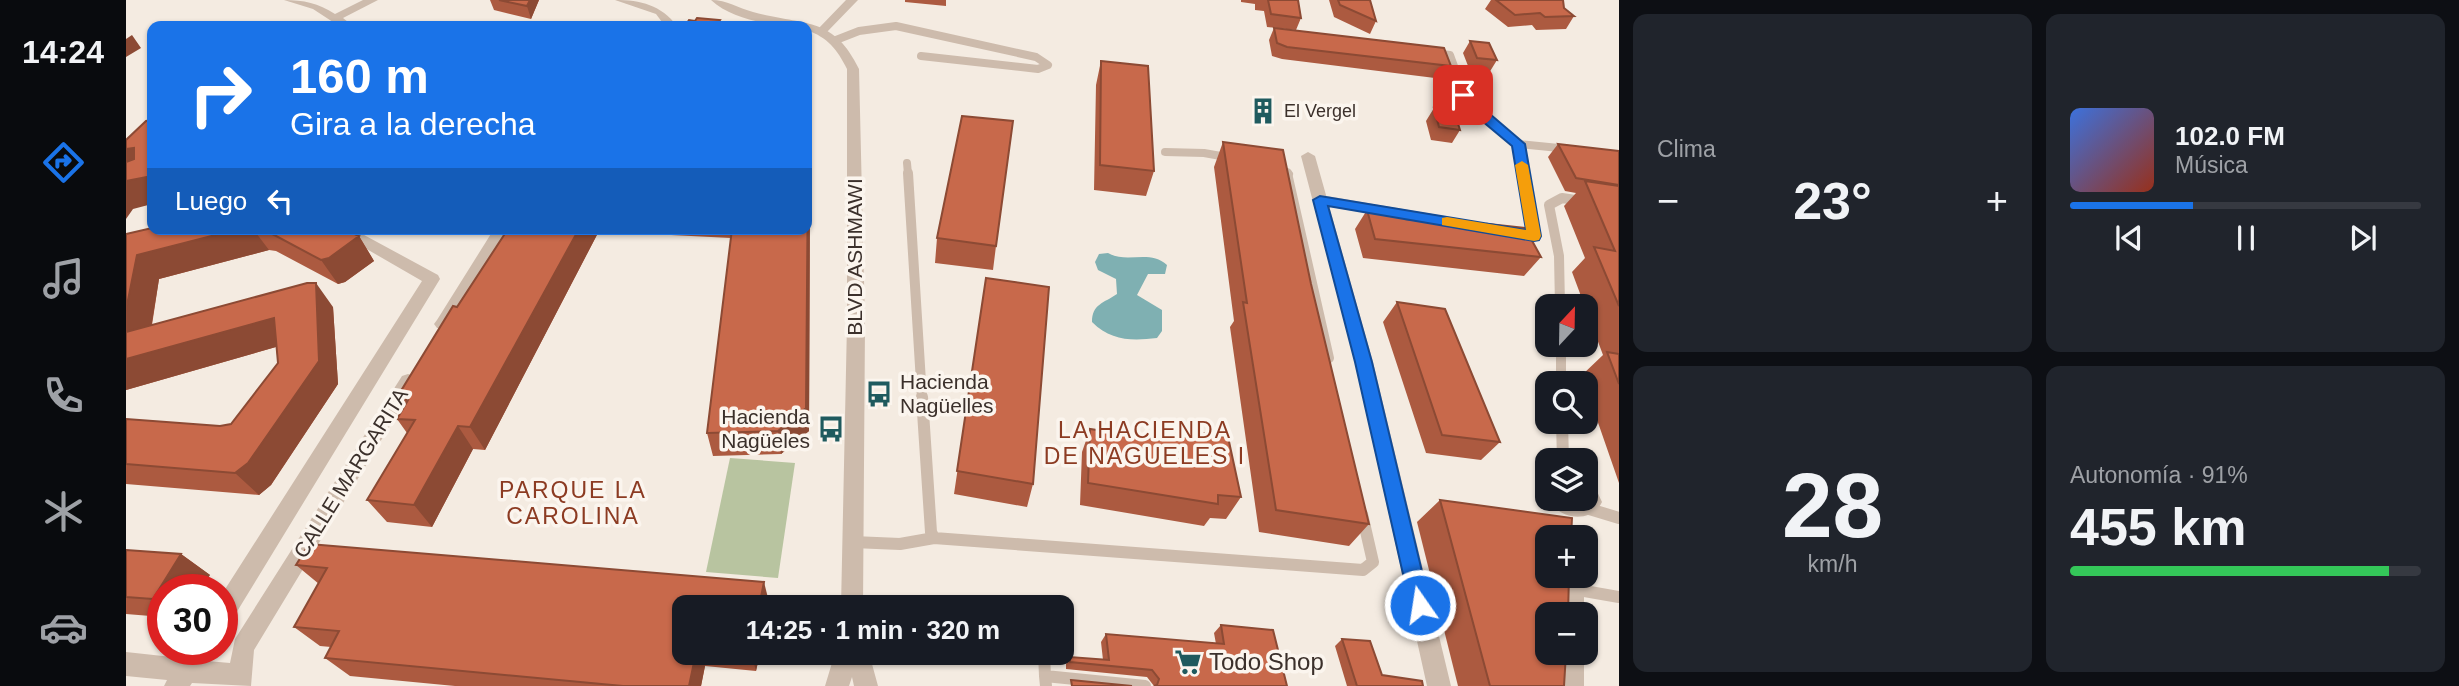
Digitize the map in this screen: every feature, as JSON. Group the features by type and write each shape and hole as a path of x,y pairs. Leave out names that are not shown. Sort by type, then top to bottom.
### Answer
{"street":[{"path":"290,0 317,7 340,21"},
{"path":"335,18 372,0"},
{"path":"621,0 660,12 667,21"},
{"path":"717,0 750,16 771,21"},
{"path":"812,31 829,35 852,0"},
{"name":"BLVD ASHMAWI","path":"829,35 847,54 853,69 856,323 852,595"},
{"path":"1308,156 1364,362 1439,686"},
{"path":"238,589 432,278 351,235"},
{"path":"430,345 498,235"},
{"name":"CALLE MARGARITA","path":"240,681 243,647 415,369"},
{"path":"126,664 188,668 240,681"},
{"path":"837,686 843,665"},
{"path":"860,665 866,686"},
{"path":"1572,686 1573,665"}],"lane":[{"path":"829,35 897,26 1036,57 1048,65 1038,69 921,56"},
{"path":"1424,52 1450,55 1467,102 1518,144 1582,151"},
{"path":"1320,200 1534,236 1518,144"},
{"path":"1165,152 1204,153 1240,160"},
{"path":"907,163 931,532 934,538"},
{"path":"1265,164 1289,174 1332,375"},
{"path":"1560,294 1559,256 1549,205 1562,198 1596,204"},
{"path":"853,542 900,544 934,538 1363,570 1373,562 1358,495"},
{"path":"1595,511 1619,517"},
{"path":"1589,588 1619,597"},
{"path":"1046,681 1145,686"}],"green space":[{"path":"730,458 795,463 778,578 706,572"}],"water":[{"path":"1108,253 1123,257 1153,258 1167,265 1165,274 1148,274 1137,295 1162,310 1162,331 1157,338 1122,338 1107,333 1092,322 1096,308 1117,294 1116,279 1098,270 1095,262 1099,254"}],"building":[{"path":"499,0 530,0 527,6"},
{"path":"1268,0 1298,0 1301,18 1271,14"},
{"path":"1338,0 1370,0 1376,21 1340,5"},
{"path":"1496,0 1563,0 1564,8 1574,16 1545,17 1540,13 1515,15"},
{"path":"697,18 720,20 719,21 695,21"},
{"path":"1274,28 1444,48 1451,66 1287,47 1277,43"},
{"path":"1470,41 1489,43 1497,60 1477,58"},
{"path":"1101,61 1148,66 1154,171 1100,165"},
{"path":"1434,108 1454,111 1460,130 1439,127"},
{"path":"962,116 1013,121 996,246 937,238"},
{"path":"146,121 147,177 126,181 126,162 134,159 134,148 126,149 126,140"},
{"path":"1223,142 1283,150 1311,284 1369,524 1276,510 1243,302 1247,303"},
{"path":"1558,144 1619,151 1619,185 1576,178"},
{"path":"1585,181 1619,186 1619,306 1594,247 1615,251"},
{"path":"1367,210 1402,214 1405,219 1490,228 1488,224 1525,228 1541,257 1375,239"},
{"path":"147,229 147,235 215,235 137,255 126,310 126,234"},
{"path":"274,235 359,236 329,258 321,260"},
{"path":"504,235 576,235 470,427 458,426 414,505 367,500 415,420 397,419 408,400 396,399 453,306 457,307"},
{"path":"731,235 807,235 806,408 778,431 707,433"},
{"path":"986,278 1049,287 1033,484 957,471"},
{"path":"307,283 316,283 319,361 248,463 235,473 126,464 126,419 220,426 231,424 278,363 274,318 126,359 126,332"},
{"path":"1397,302 1445,309 1500,442 1442,435"},
{"path":"1607,352 1619,354 1619,384"},
{"path":"1162,427 1228,437 1241,497 1218,495 1218,504 1088,483 1090,429 1161,440"},
{"path":"1440,500 1572,518 1572,525 1535,525 1535,588 1569,588 1568,602 1535,602 1535,665 1565,665 1564,686 1490,686"},
{"path":"309,544 764,582 761,595 672,595 672,665 693,665 689,686 623,686 325,658 339,631 294,627 327,568 296,565"},
{"path":"126,550 181,554 169,574 147,574 147,599 126,597"},
{"path":"1221,625 1273,630 1287,686 1154,686 1159,679 1152,670 1074,662 1074,657 1109,660 1106,634 1224,644"},
{"path":"1342,639 1370,641 1382,675 1422,681 1423,686 1357,686"},
{"path":"1071,680 1132,686 1072,686"}],"slow traffic":[{"path":"1447,222 1534,236 1522,165"}],"place":[{"name":"El Vergel","path":"1263,111"},
{"name":"Hacienda Nagüelles","path":"879,394"},
{"name":"Hacienda Nagüeles","path":"831,429"},
{"name":"Todo Shop","path":"1188,662"}],"district":[{"name":"LA HACIENDA DE NAGUELES I","path":"1145,443"},
{"name":"PARQUE LA CAROLINA","path":"573,503"}],"route":[{"path":"1420,605 1364,362 1320,200 1534,236 1518,144 1467,102 1463,95"}]}
